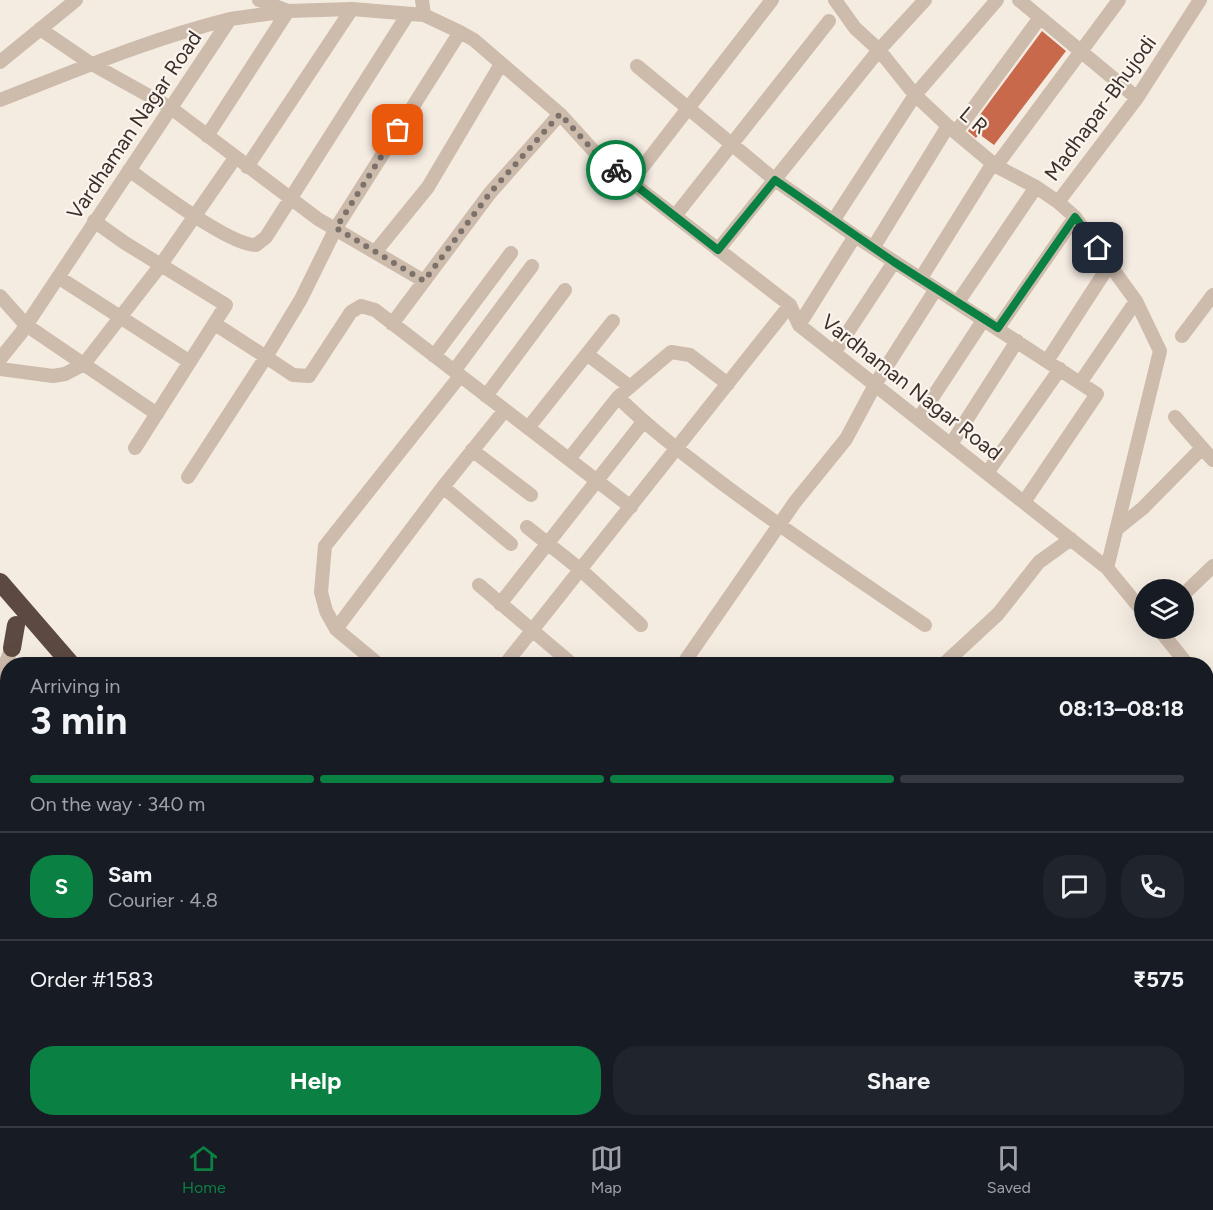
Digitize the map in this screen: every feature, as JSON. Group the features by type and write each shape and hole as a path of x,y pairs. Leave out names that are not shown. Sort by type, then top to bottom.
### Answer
{"highway":[{"path":"0,582 65,657"},
{"path":"12,648 16,625"}],"street":[{"path":"0,62 76,0"},
{"path":"207,136 288,11 259,0"},
{"path":"422,0 424,15"},
{"path":"631,182 772,0"},
{"name":"L R","path":"835,0 855,28 879,50 915,95 952,129 995,165 1058,202"},
{"path":"718,250 879,50 925,0"},
{"path":"833,221 915,95 997,0"},
{"path":"921,278 995,165 1119,0"},
{"name":"Madhapar-Bhujodi","path":"1107,568 1160,351 1136,302 1110,264 1075,217 1058,202 1137,98 1200,0"},
{"path":"1022,1 1039,19 1137,98"},
{"path":"0,369 53,376 65,374 84,364 118,316 160,266 195,216 241,163 352,9"},
{"name":"Vardhaman Nagar Road","path":"0,359 26,325 230,19 288,11 352,9 424,15 460,32 501,64 560,114 601,159 790,305 799,325 876,383 1107,568 1134,601"},
{"path":"129,170 195,216 244,245 256,245 266,237 408,15"},
{"path":"0,100 90,63 173,33 230,19"},
{"path":"873,248 952,129 1039,19"},
{"path":"675,216 829,21"},
{"path":"40,29 90,63 171,108 318,219 424,281"},
{"path":"188,477 266,357 301,299 336,228 460,32"},
{"path":"376,251 428,187 501,64"},
{"path":"637,66 775,180 894,262 1097,394 1024,502"},
{"path":"392,324 490,193 560,114"},
{"path":"958,302 1036,187"},
{"path":"998,328 1075,217"},
{"path":"94,221 160,266 226,306 135,448"},
{"path":"799,325 855,236"},
{"path":"434,356 511,253"},
{"path":"834,353 894,262"},
{"path":"1047,361 1110,264"},
{"path":"370,657 336,629 326,611 321,592 325,546 457,373 531,266"},
{"path":"58,277 190,362"},
{"path":"688,657 779,525 846,440 876,383 936,289"},
{"path":"486,396 565,290"},
{"path":"1182,336 1213,295"},
{"path":"0,296 26,325 157,414"},
{"path":"1080,383 1136,302"},
{"path":"511,657 790,305"},
{"path":"215,324 293,375 309,376 356,308 368,307 375,310 631,507"},
{"path":"919,418 984,319"},
{"path":"528,428 613,321"},
{"path":"951,444 1017,341"},
{"path":"569,459 618,397 666,355 677,351 690,355 728,384"},
{"path":"588,355 629,386"},
{"path":"987,473 1060,369"},
{"path":"618,397 643,422 779,525 925,625"},
{"path":"336,629 443,487 505,410"},
{"path":"1175,417 1213,460"},
{"path":"500,604 643,422"},
{"path":"1118,528 1143,508 1203,448"},
{"path":"472,450 531,495"},
{"path":"443,487 512,544"},
{"path":"527,527 580,570 641,625"},
{"path":"952,657 998,614 1040,562 1071,539"},
{"path":"1194,584 1213,566"},
{"path":"479,585 564,657"},
{"path":"1167,639 1181,657"},
{"path":"8,657 12,648"}],"building":[{"path":"1042,31 1066,51 994,145 979,134 976,138 968,131"}],"way so far":[{"path":"398,130 336,228 424,281 490,193 560,114 601,159 616,170"}],"route":[{"path":"616,170 718,250 775,180 894,262 998,328 1075,217 1098,248"}]}
